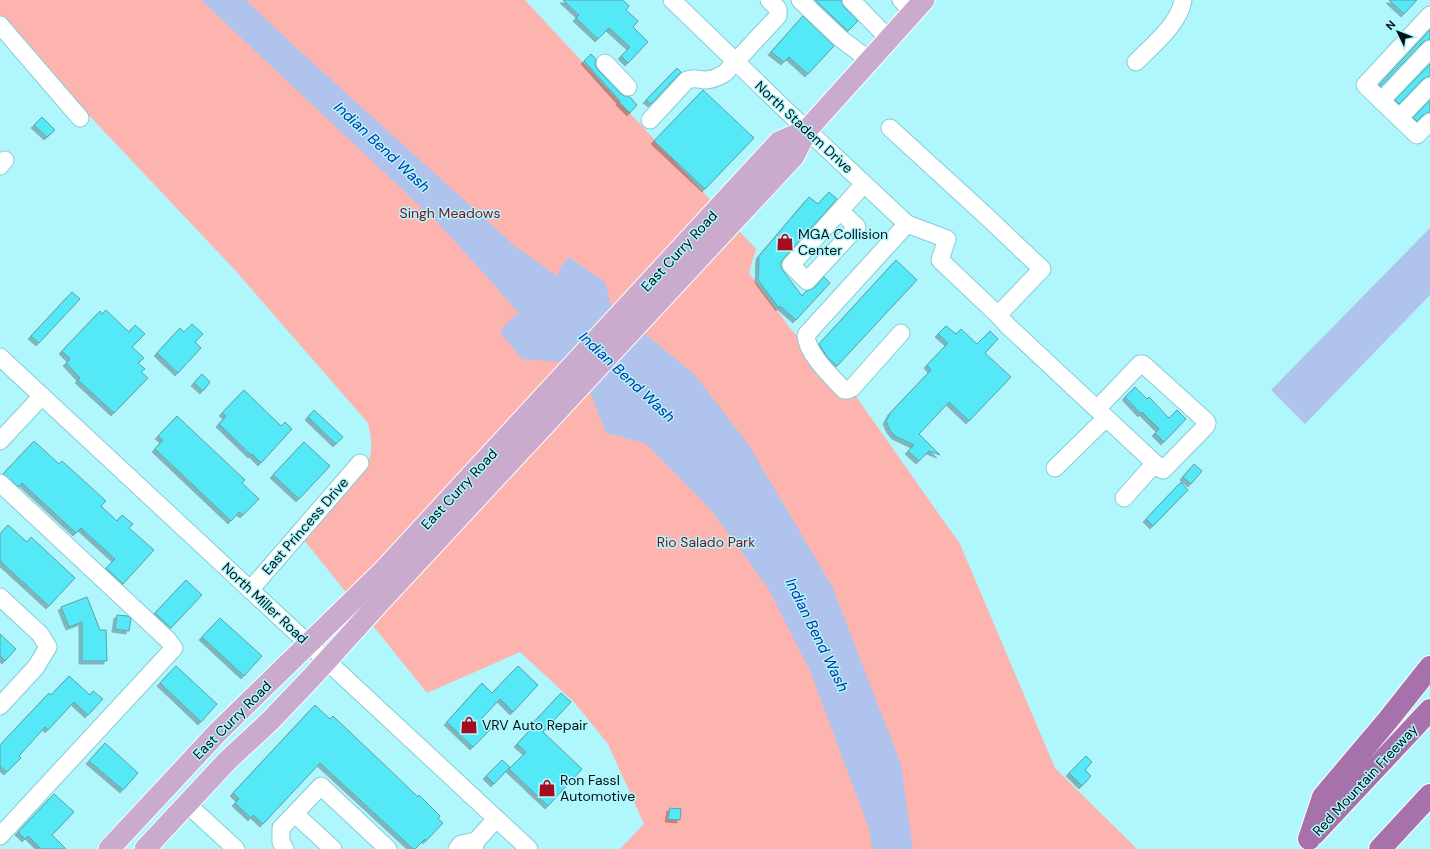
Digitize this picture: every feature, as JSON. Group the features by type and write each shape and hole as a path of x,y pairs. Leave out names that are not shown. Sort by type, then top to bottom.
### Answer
{"highway":[{"path":"1304,844 1323,798 1430,667"},
{"name":"Red Mountain Freeway","path":"1304,844 1430,710"},
{"path":"1380,849 1430,795"}],"main road":[{"name":"East Curry Road","path":"145,849 227,761 270,721 327,660 567,387 637,311 794,156 806,130 889,39 913,4"},
{"name":"East Curry Road","path":"109,849 218,732 309,644 567,387"}],"street":[{"path":"650,120 687,80 695,77 704,80 715,79 725,73 775,21 778,16 778,9 769,0"},
{"path":"800,0 840,38 869,60"},
{"path":"851,0 889,39"},
{"path":"1136,62 1169,28 1180,12 1183,0"},
{"name":"North Stadem Drive","path":"681,3 735,61 806,130 907,224 947,239 940,260 998,315"},
{"path":"1430,15 1365,86 1418,136 1430,122"},
{"path":"0,25 80,118"},
{"path":"1381,101 1430,49"},
{"path":"605,63 628,87"},
{"path":"1399,118 1430,86"},
{"path":"890,128 1042,269 998,315 1008,326 1102,413 1161,469 1165,470 1206,426 1207,423 1143,364 1140,364 1102,413 1055,468"},
{"path":"840,211 864,184"},
{"path":"901,332 852,388 848,390 844,390 823,367 806,341 806,334 907,224"},
{"name":"North Miller Road","path":"0,357 529,849"},
{"path":"0,441 42,396"},
{"name":"East Princess Drive","path":"250,590 360,463"},
{"path":"1124,498 1155,463"},
{"path":"0,483 148,620 174,648 0,836"},
{"path":"0,597 40,634 48,647 36,667 0,706"},
{"path":"285,849 281,842 281,828 321,786 388,849"},
{"path":"188,804 236,849"},
{"path":"295,814 333,849"},
{"path":"457,849 461,844 475,845 496,819"},
{"path":"0,845 4,849"}],"green space":[{"path":"0,0 525,0 756,249 749,273 790,328 811,353 855,395 960,544 1055,768 1137,849 620,849 644,824 608,744 574,702 520,652 427,693 304,540 367,467 371,445 368,423 234,269 0,21"}],"water":[{"name":"Indian Bend Wash","path":"201,0 246,0 292,44 516,247 557,276 562,265 569,257 605,282 611,305 695,375 748,444 832,586 901,764 913,849 872,849 869,829 810,671 768,588 711,510 645,443 606,433 590,392 559,362 522,359 500,332 512,318 519,314 488,278 439,224"},
{"path":"1430,228 1430,295 1305,424 1271,390"}],"building":[{"path":"563,0 623,0 629,6 626,10 638,21 633,27 648,42 628,63 621,56 630,47 609,28 598,39 576,18 579,15"},
{"path":"815,0 841,0 844,7 858,21 848,31"},
{"path":"1389,0 1417,0 1404,14"},
{"path":"803,16 834,46 808,74 789,57 784,62 771,52"},
{"path":"1430,30 1430,39 1423,42 1381,86 1379,85"},
{"path":"591,54 596,59 595,65 598,70 621,94 630,97 637,105 630,113 584,61"},
{"path":"1430,64 1430,76 1423,79 1399,104 1395,100"},
{"path":"677,68 681,72 651,104 646,100"},
{"path":"703,90 754,138 705,189 654,141"},
{"path":"1430,100 1430,112 1423,115 1417,121 1413,118"},
{"path":"42,117 55,130 47,137 34,125"},
{"path":"829,192 837,199 781,262 781,267 784,272 802,296 806,291 814,288 824,277 830,283 796,320 780,306 779,308 758,280 759,256 809,197 818,204"},
{"path":"896,260 917,280 837,366 828,358 819,344"},
{"path":"72,292 80,299 39,343 31,336"},
{"path":"106,310 129,332 135,325 145,334 132,347 144,358 138,363 145,369 141,372 148,378 114,413 78,380 80,378 66,363 70,359 62,351 100,311 102,314"},
{"path":"192,324 203,334 195,342 201,348 178,373 157,353 180,328 184,332"},
{"path":"946,326 956,334 961,329 977,344 990,331 998,339 985,353 1011,377 969,421 949,402 919,434 940,455 929,451 919,461 908,451 914,445 895,436 890,430 886,421 891,412 931,370 927,365 948,343 938,334"},
{"path":"202,374 210,382 203,391 194,383"},
{"path":"1135,387 1147,399 1149,397 1169,418 1177,410 1186,419 1164,442 1155,433 1159,429 1142,412 1141,414 1125,397"},
{"path":"244,390 281,426 285,422 292,429 261,463 219,424 226,416 222,413"},
{"path":"314,410 343,437 336,444 308,417"},
{"path":"177,416 245,480 242,483 259,499 243,515 239,512 231,521 155,449 163,440 158,436"},
{"path":"34,441 59,464 62,461 106,501 101,506 117,521 122,515 133,524 129,528 154,550 123,584 106,568 115,559 81,528 76,533 22,483 19,487 3,474"},
{"path":"304,442 330,466 299,499 273,475"},
{"path":"1194,464 1202,471 1191,484 1183,477"},
{"path":"1181,482 1188,490 1153,526 1146,519"},
{"path":"8,525 27,542 31,537 75,578 49,606 0,561 0,534"},
{"path":"186,580 202,595 171,628 155,613"},
{"path":"87,597 100,630 106,630 107,661 82,661 82,622 69,627 61,607"},
{"path":"117,615 128,616 131,619 129,631 115,629"},
{"path":"220,618 262,656 244,676 202,637"},
{"path":"0,634 16,649 5,661 0,656"},
{"path":"176,666 217,704 201,722 160,683"},
{"path":"518,666 538,685 513,712 500,699 481,719 491,729 473,747 447,722 482,683 492,693"},
{"path":"69,676 90,695 93,691 103,699 88,715 74,702 48,730 45,727 19,756 21,758 7,772 0,766 0,745 49,693 51,695"},
{"name":"Ron Fassl Automotive","path":"561,693 571,702 543,732 582,769 548,806 509,769 526,752 517,744 532,728 530,726"},
{"path":"315,705 330,719 333,716 440,816 438,819 443,823 426,841 425,839 415,849 413,849 320,763 263,824 253,815 251,818 235,803 239,799 233,793"},
{"path":"105,743 138,773 123,790 89,761"},
{"path":"1086,756 1092,762 1085,770 1091,776 1082,786 1069,773"},
{"path":"502,760 510,767 494,784 486,776"},
{"path":"54,794 74,812 52,835 66,849 41,849 28,836 25,839 18,832"},
{"path":"670,808 681,809 680,820 668,819"}],"place":[{"name":"MGA Collision Center","path":"785,242"},
{"name":"VRV Auto Repair","path":"469,725"},
{"name":"Ron Fassl Automotive","path":"547,788"}],"park label":[{"name":"Singh Meadows","path":"450,213"},
{"name":"Rio Salado Park","path":"706,542"}]}
